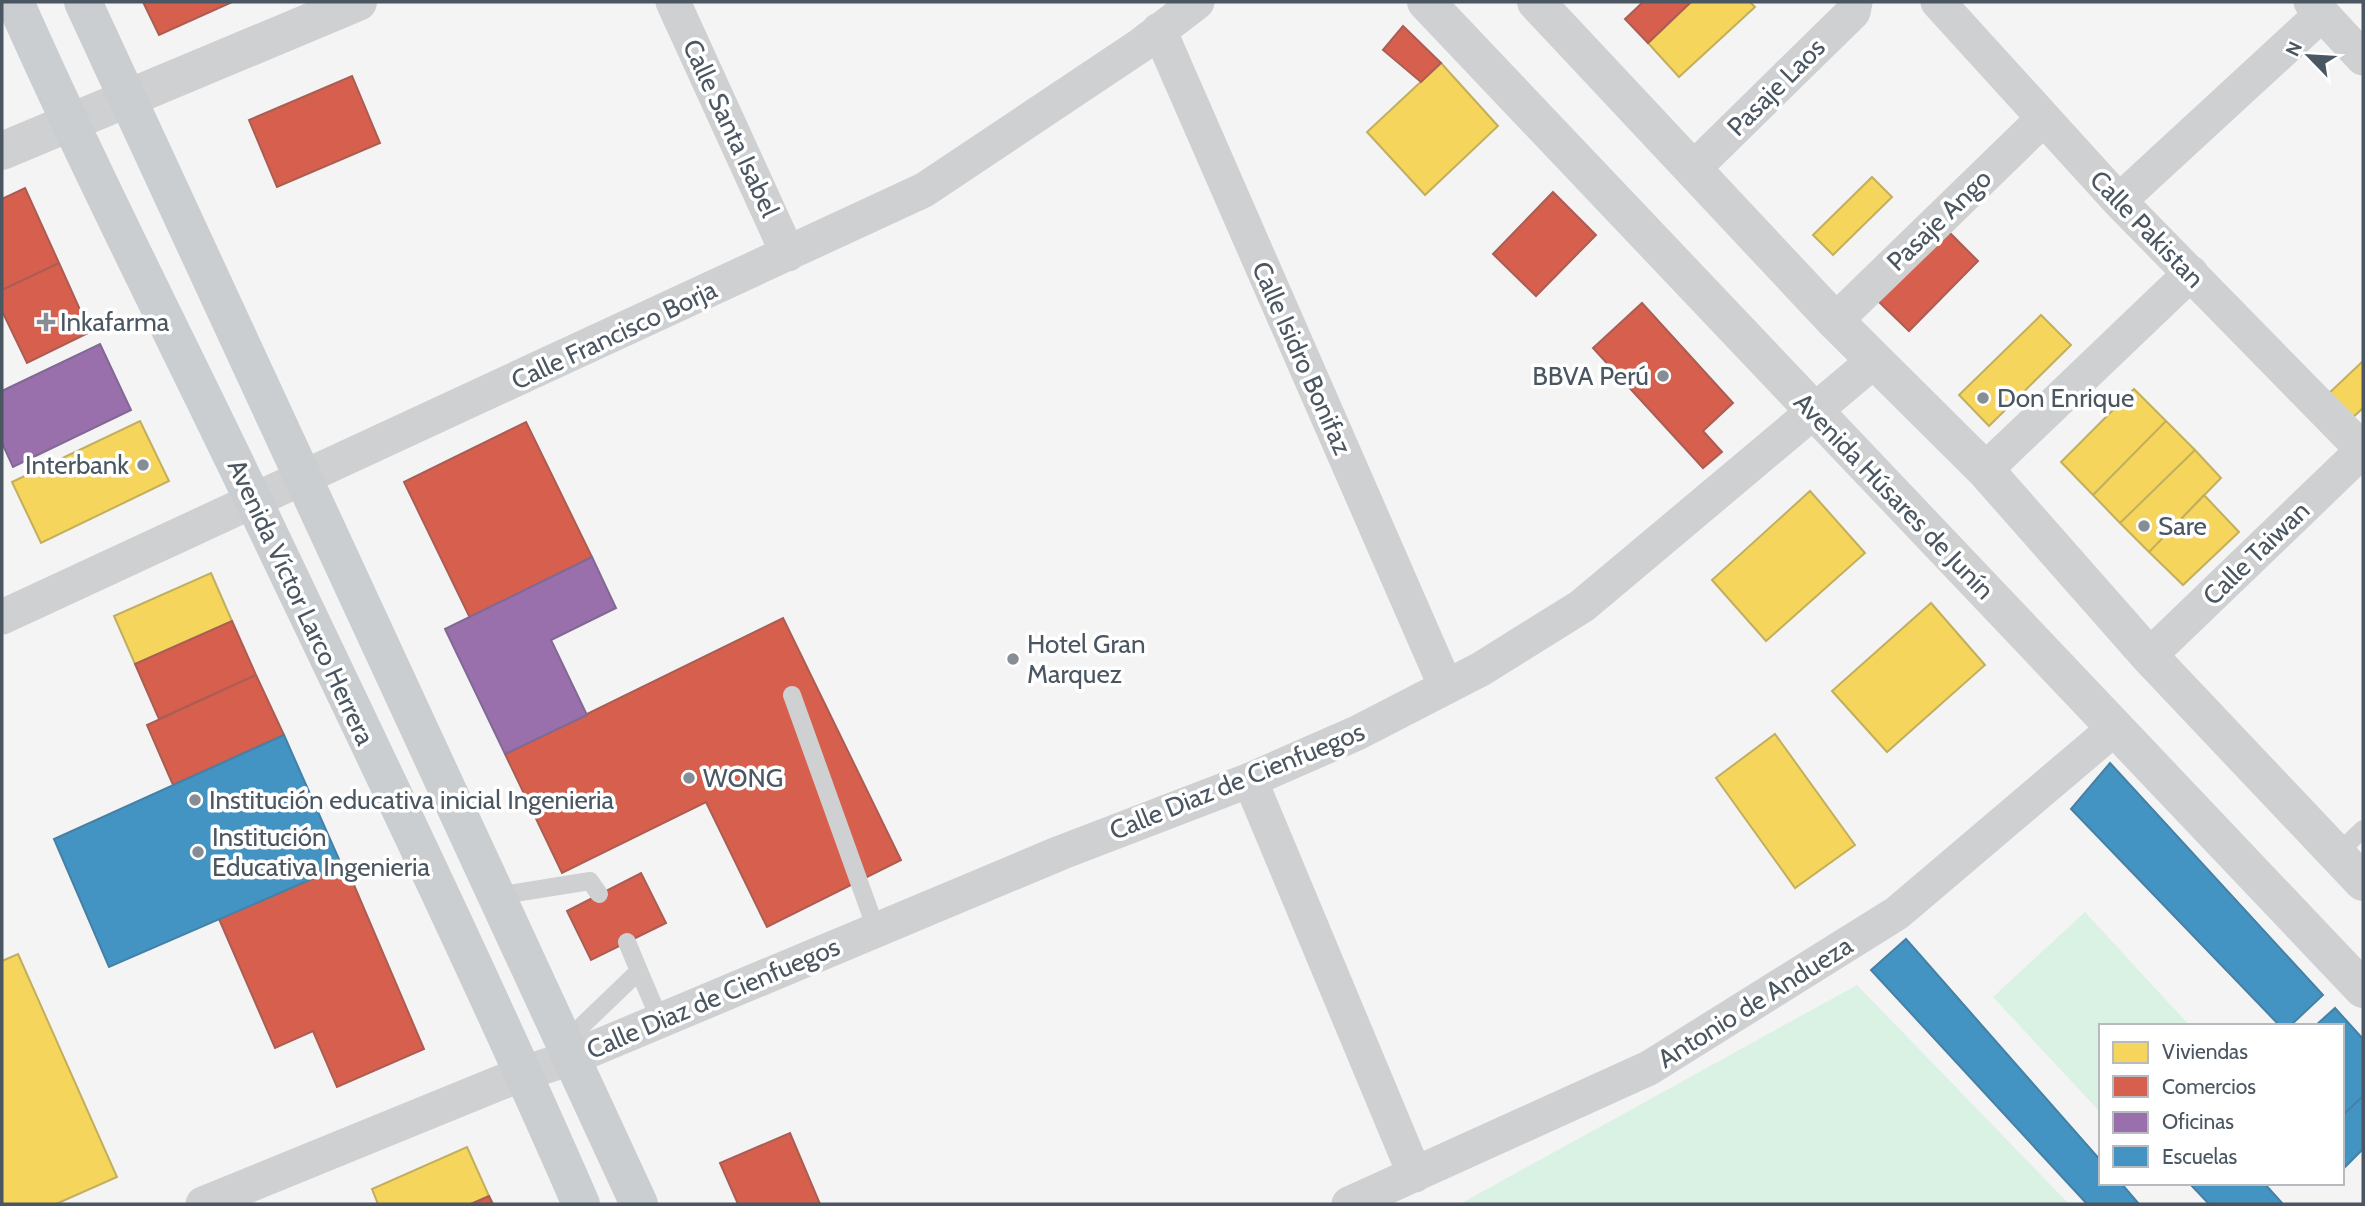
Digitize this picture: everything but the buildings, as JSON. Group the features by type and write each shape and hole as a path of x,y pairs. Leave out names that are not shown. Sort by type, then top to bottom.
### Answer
{"main road":[{"name":"Avenida Víctor Larco Herrera","path":"15,2 69,123 254,501 524,1073 581,1204"},
{"name":"Avenida Víctor Larco Herrera","path":"83,2 639,1204"}],"street":[{"path":"2,152 358,2"},
{"name":"Calle Santa Isabel","path":"673,2 788,254"},
{"name":"Calle Francisco Borja","path":"2,617 924,190 1141,45 1197,2"},
{"name":"Avenida Húsares de Junín","path":"1426,2 2363,989"},
{"path":"1536,2 1835,321 1985,470 2148,656 2350,842 2363,882"},
{"name":"Pasaje Laos","path":"1693,169 1853,12 1855,2"},
{"name":"Calle Pakistan","path":"1938,2 2119,201 2363,450"},
{"path":"2119,201 2317,8 2363,58"},
{"name":"Calle Isidro Bonifaz","path":"1159,30 1446,687"},
{"name":"Pasaje Ango","path":"1835,321 2043,119"},
{"path":"1985,470 2191,273"},
{"name":"Calle Diaz de Cienfuegos","path":"203,1204 524,1073 567,1051 660,1020 1060,853 1250,780 1357,733 1480,669 1582,606 1875,360"},
{"name":"Calle Taiwan","path":"2148,656 2363,450"},
{"name":"Antonio de Andueza","path":"1349,1204 1649,1068 1897,913 2116,727"},
{"path":"1250,780 1415,1175"}],"lane":[{"path":"792,695 876,929"},
{"path":"496,896 590,881 599,894"},
{"path":"626,942 660,1020"},
{"path":"567,1051 639,971"}],"green space":[{"path":"2085,912 2188,1024 2099,1024 2099,1111 1993,997"},
{"path":"1857,985 2069,1204 1460,1204"}],"place":[{"name":"Inkafarma","path":"46,322"},
{"name":"BBVA Perú","path":"1663,376"},
{"name":"Don Enrique","path":"1983,398"},
{"name":"Interbank","path":"143,465"},
{"name":"Sare","path":"2144,526"},
{"name":"Hotel Gran Marquez","path":"1013,659"},
{"name":"WONG","path":"689,778"},
{"name":"Institución educativa inicial Ingenieria","path":"195,800"},
{"name":"Institución Educativa Ingenieria","path":"198,852"}]}
